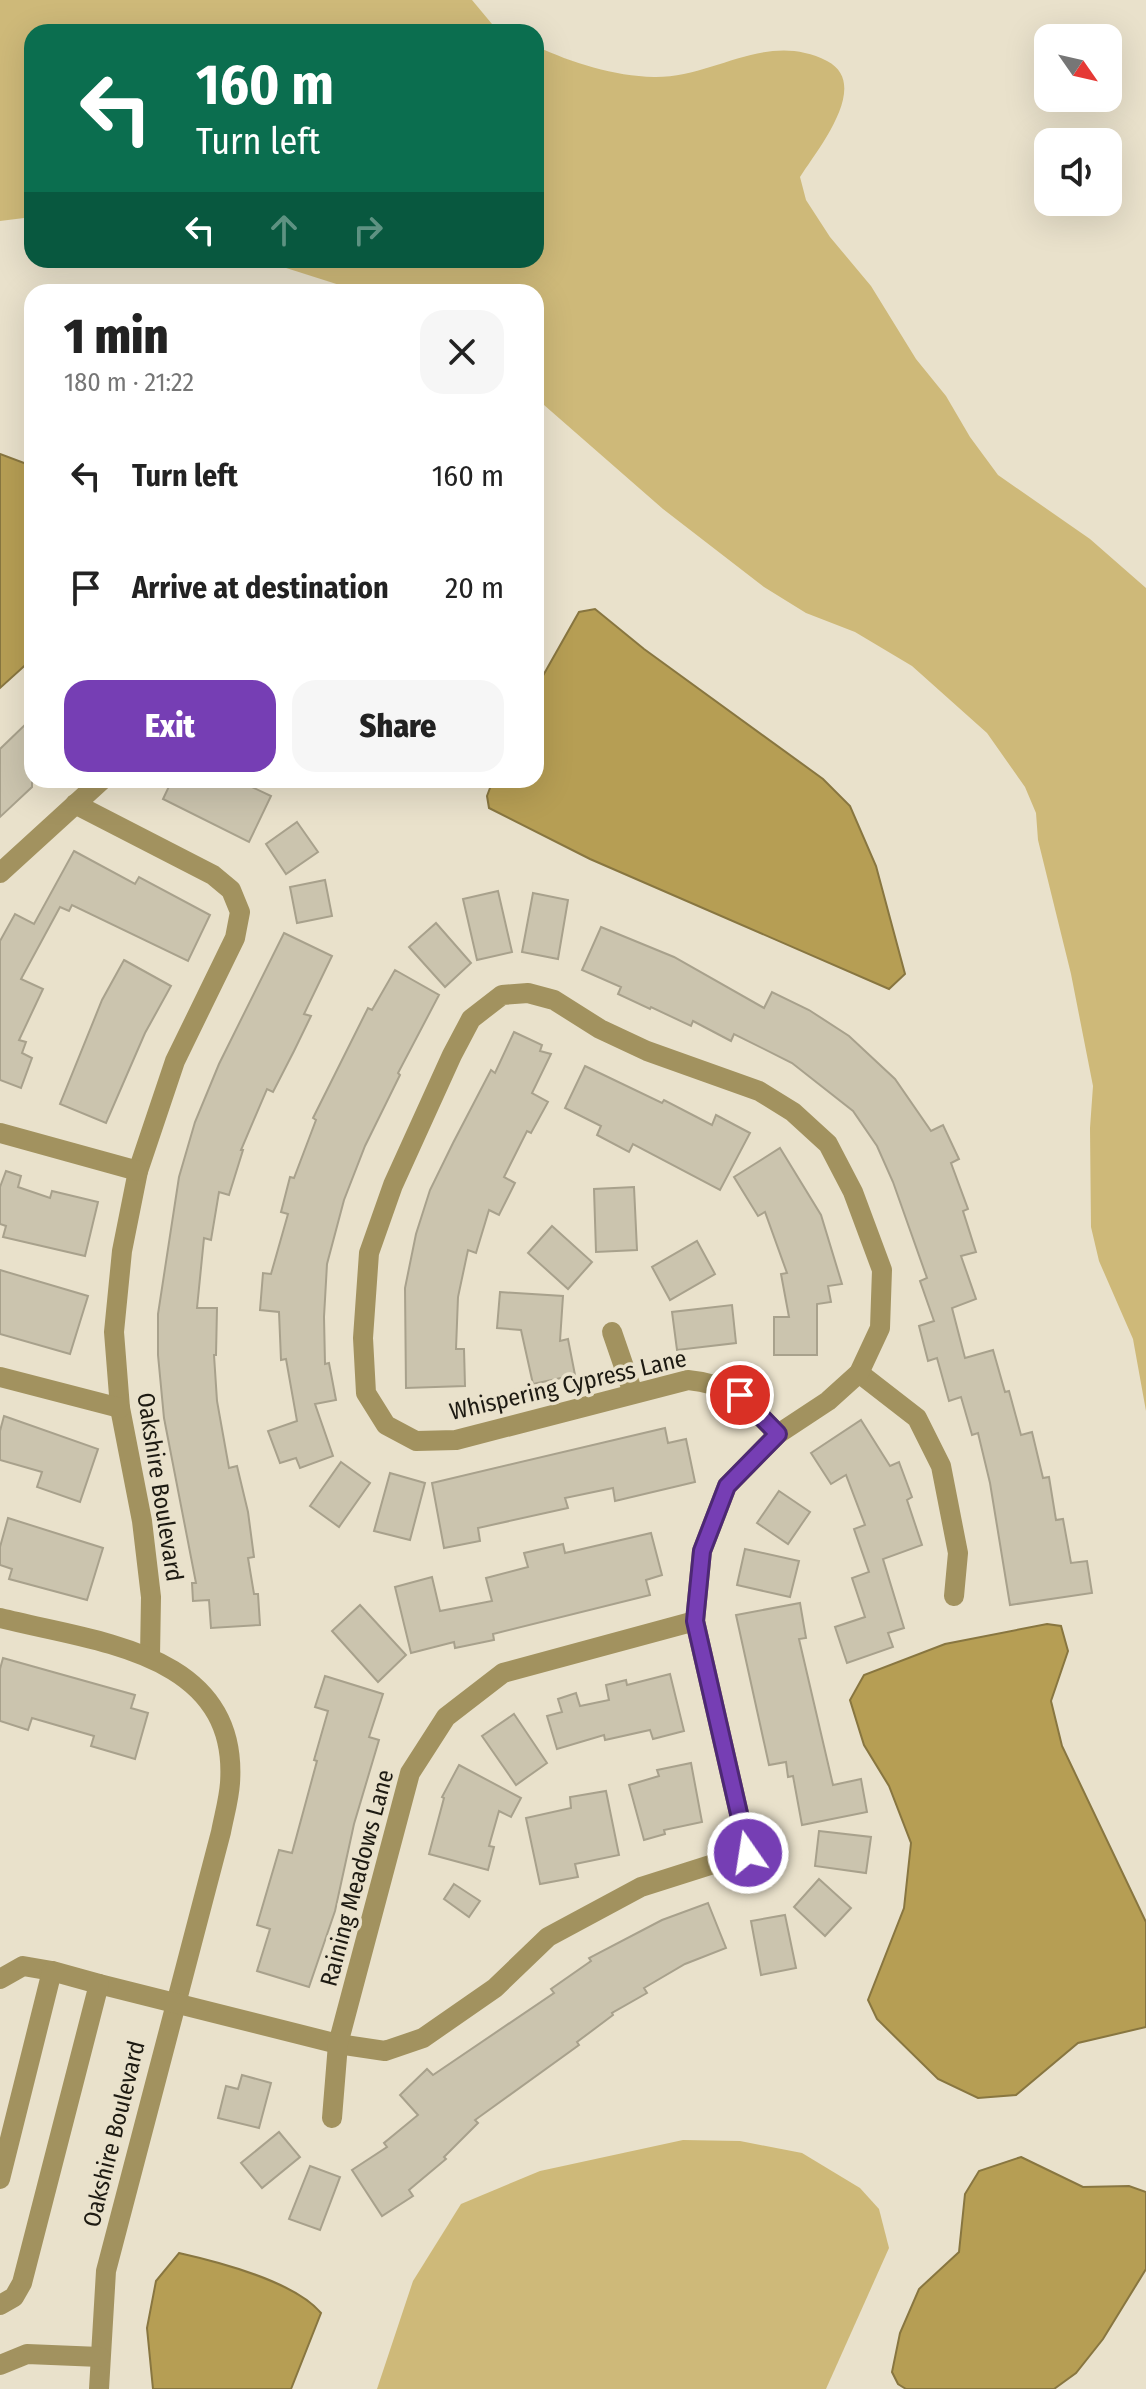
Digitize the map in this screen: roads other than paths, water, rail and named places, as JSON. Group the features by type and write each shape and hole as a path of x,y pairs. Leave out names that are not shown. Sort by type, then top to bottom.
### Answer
{"street":[{"path":"0,873 93,788"},
{"name":"Oakshire Boulevard","path":"75,804 213,875 231,890 240,912 235,938 175,1061 138,1171 122,1251 114,1332 120,1408 142,1521 151,1597 150,1656 195,1683 214,1708 225,1737 230,1781 221,1832 106,2271 99,2389"},
{"name":"Whispering Cypress Lane","path":"0,1979 23,1966 52,1971 338,2044 385,2051 423,2038 495,1988 548,1937 641,1887 748,1853 695,1621 702,1551 727,1486 778,1434 828,1401 859,1373 880,1328 882,1270 853,1192 828,1144 793,1112 759,1091 647,1051 600,1029 554,1000 528,993 502,995 471,1019 452,1055 393,1185 369,1253 363,1338 366,1393 386,1425 416,1441 456,1440 688,1380 711,1382 740,1395 778,1434"},
{"path":"0,1133 138,1171"},
{"path":"612,1332 633,1393"},
{"path":"859,1373 917,1418 941,1466 958,1553 954,1596"},
{"path":"0,1377 120,1408"},
{"path":"0,1618 150,1656"},
{"name":"Raining Meadows Lane","path":"332,2118 338,2044 410,1773 446,1717 503,1673 695,1621"},
{"path":"0,2179 52,1971"},
{"path":"0,2305 14,2297 22,2283 99,1984"},
{"path":"0,2365 27,2354 100,2357"}]}
